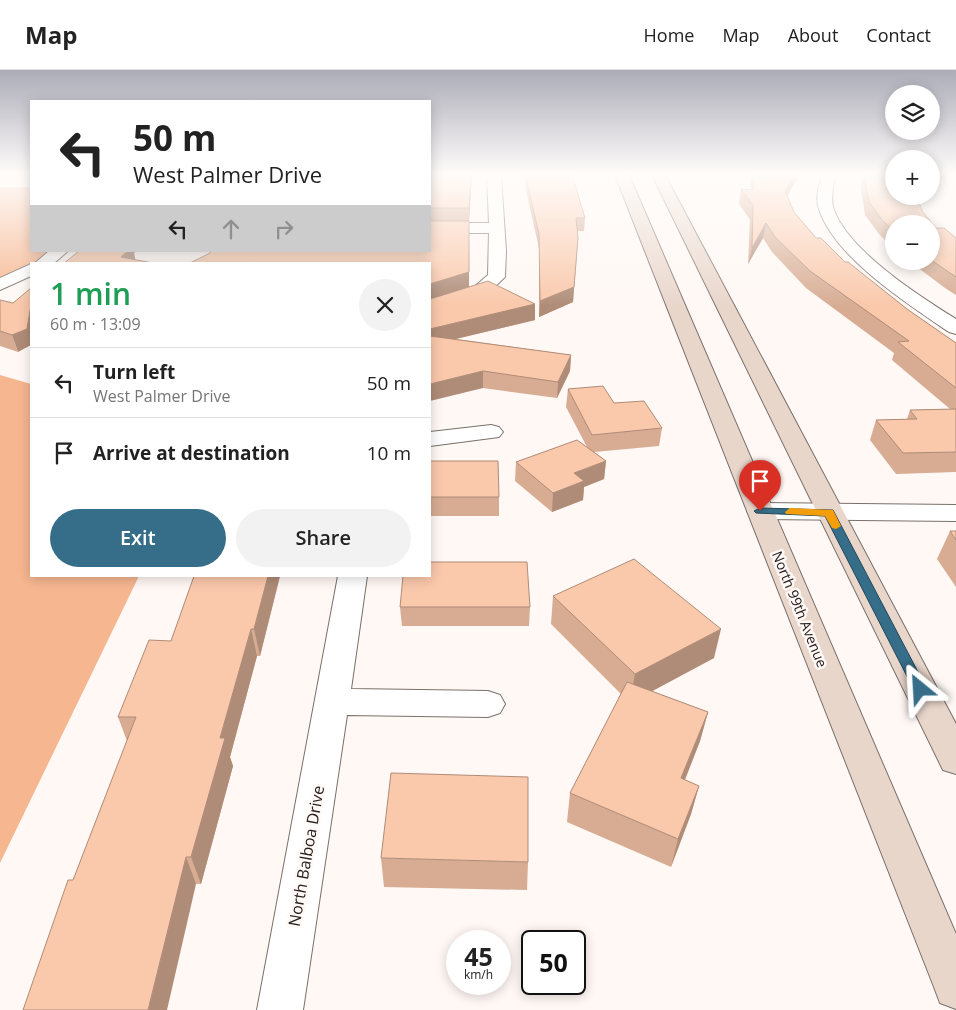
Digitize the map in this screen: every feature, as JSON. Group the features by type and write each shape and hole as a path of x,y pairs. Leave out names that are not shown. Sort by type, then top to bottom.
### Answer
{"main road":[{"name":"North 99th Avenue","path":"640,219 956,987"},
{"path":"680,219 956,759"}],"street":[{"path":"431,307 480,291 496,277 498,251 496,219"},
{"path":"831,219 837,231 873,267 956,328"},
{"path":"431,228 497,228"},
{"path":"45,262 59,252"},
{"path":"0,285 30,270"},
{"path":"0,285 24,292"},
{"path":"431,439 491,432"},
{"path":"760,511 956,513"},
{"name":"North Balboa Drive","path":"280,1010 353,577"},
{"path":"332,702 488,704"}],"shaded area":[{"path":"0,219 30,219 30,252 59,252 45,262 30,262 30,270 0,285"},
{"path":"0,375 30,384 30,577 139,577 0,863"}],"building":[{"path":"535,219 576,219 578,238 574,287 540,301 539,234"},
{"path":"753,219 800,219 816,238 821,238 845,262 848,262 907,309 956,343 956,388 898,342 909,341 810,271 775,237 766,223 752,248"},
{"path":"431,221 469,221 469,272 431,284 431,262 192,262 210,253 431,252"},
{"path":"940,228 944,228 956,238 956,277 940,266"},
{"path":"78,252 127,252 121,257 147,262 65,262"},
{"path":"488,281 535,304 431,329 431,299"},
{"path":"30,289 30,311 27,329 12,335 0,331 0,300 13,303"},
{"path":"431,336 571,355 558,382 483,371 431,384"},
{"path":"603,386 614,403 644,401 662,428 592,435 568,389"},
{"path":"956,409 956,452 903,453 876,420 917,419 910,410"},
{"path":"577,440 606,461 574,473 584,481 553,493 516,462"},
{"path":"431,461 498,461 499,497 431,497"},
{"path":"950,531 956,531 956,540"},
{"path":"634,559 721,629 635,674 553,596"},
{"path":"431,562 527,562 530,607 400,607 403,577 431,577"},
{"path":"194,577 268,577 254,629 251,629 220,738 225,738 191,857 186,857 148,1010 23,1010 68,880 73,880 136,717 118,717 149,640 171,641"},
{"path":"627,682 708,712 681,778 699,786 678,839 570,793"},
{"path":"391,773 528,777 528,862 381,858"}],"slow traffic":[{"path":"790,512 829,513 836,526"}],"route":[{"path":"760,511 829,513 920,689"}]}
